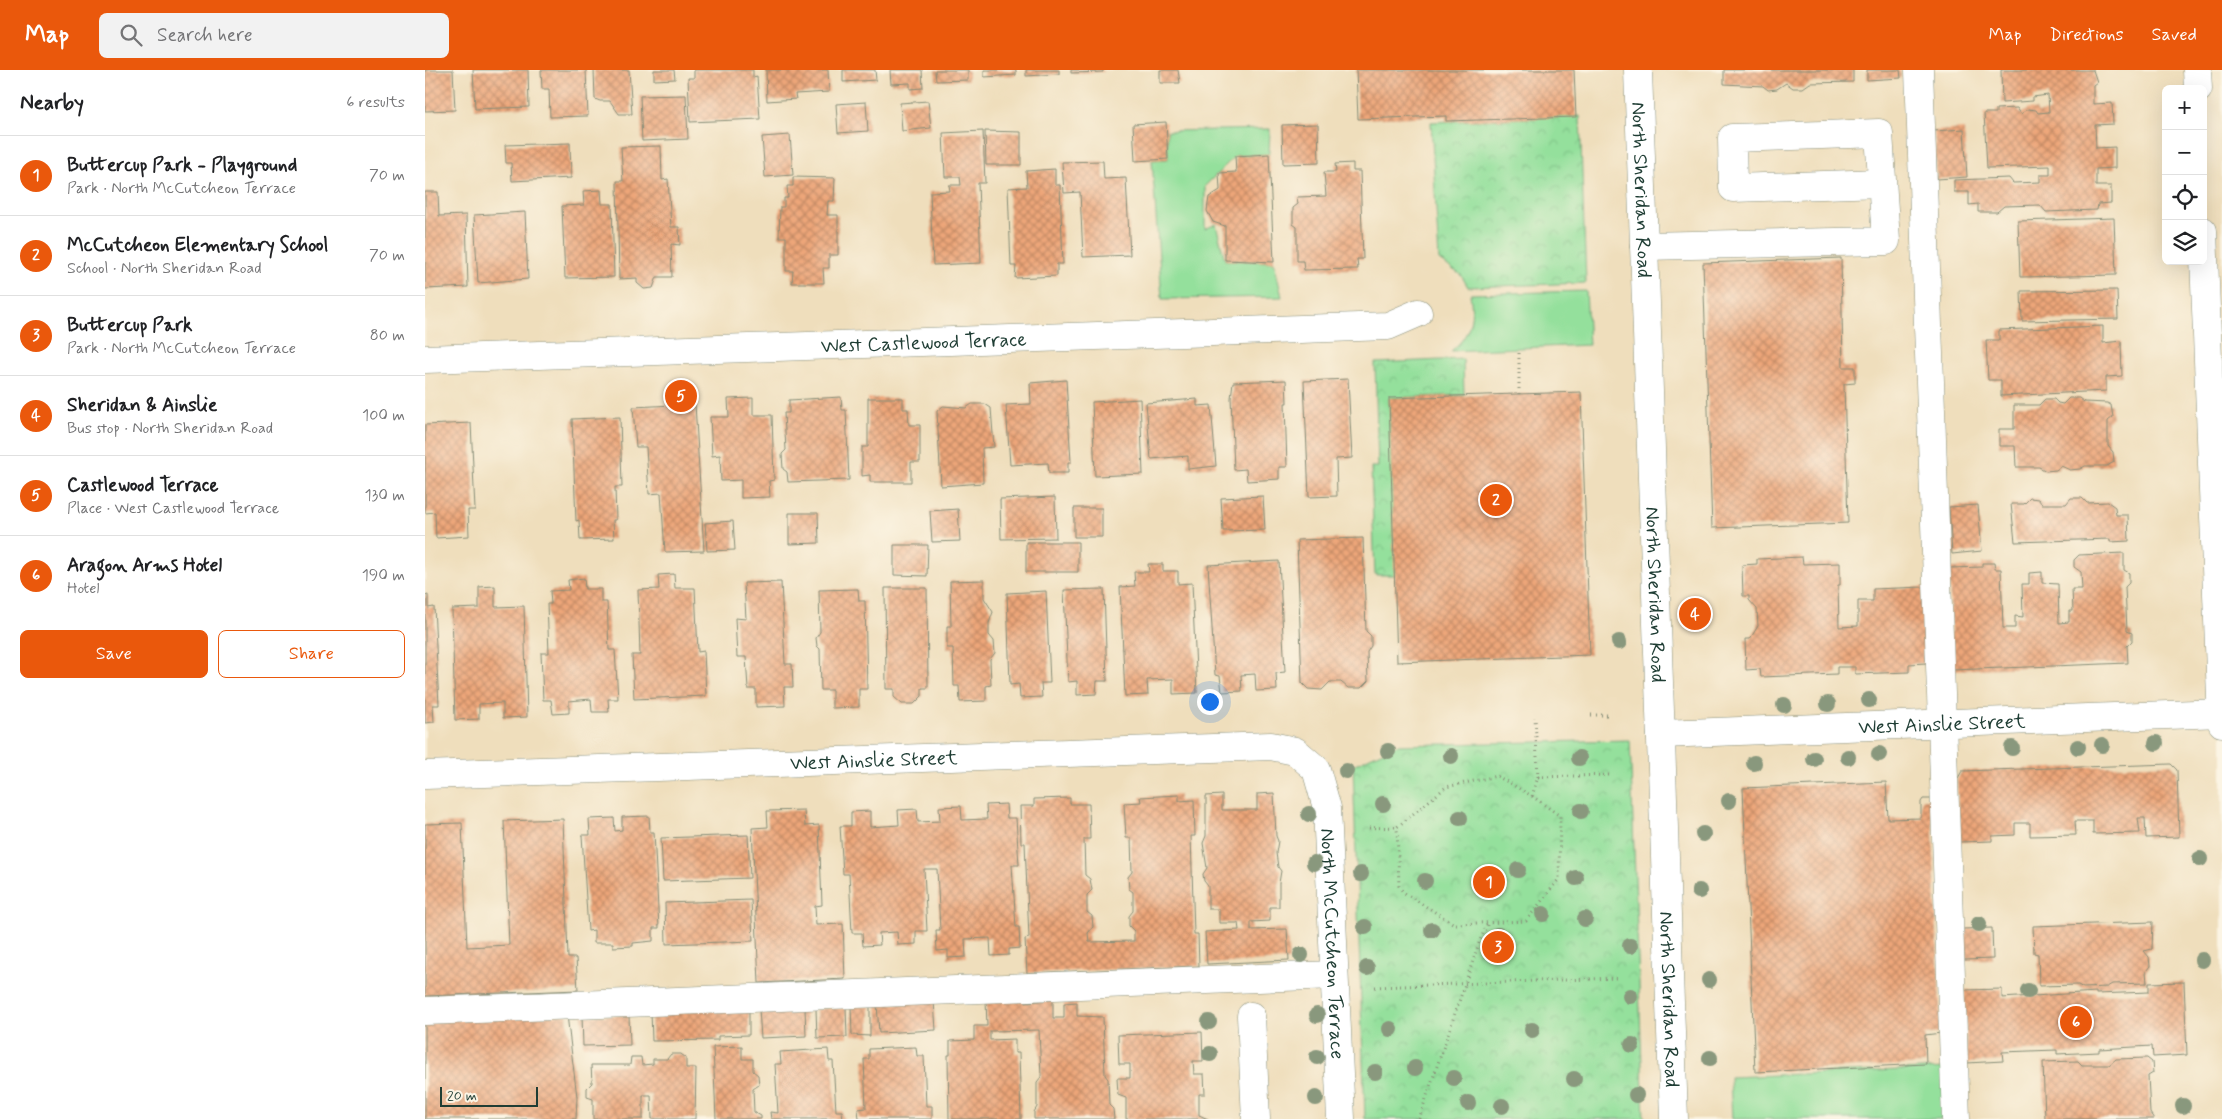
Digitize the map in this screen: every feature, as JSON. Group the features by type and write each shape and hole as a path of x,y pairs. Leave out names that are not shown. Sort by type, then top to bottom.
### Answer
{"street":[{"name":"North Sheridan Road","path":"1638,70 1674,1119"},
{"path":"1919,70 1956,1119"},
{"path":"2197,70 2198,85"},
{"path":"1644,246 1886,241 1879,133 1732,138 1733,188 1882,182"},
{"path":"2204,265 2222,723"},
{"name":"West Castlewood Terrace","path":"425,359 1388,326 1418,313"},
{"name":"West Ainslie Street","path":"1661,734 2222,713"},
{"name":"West Ainslie Street","path":"425,774 1271,746 1295,751 1315,769"},
{"name":"North McCutcheon Terrace","path":"1315,769 1327,808 1341,1119"},
{"path":"425,1011 1334,975"},
{"path":"1251,1016 1256,1119"}],"path":[{"path":"1519,353 1519,394"},
{"path":"1591,715 1608,715"},
{"path":"1532,796 1538,777 1535,717"},
{"path":"1538,777 1610,774"},
{"path":"1369,828 1397,827 1436,794 1454,784 1497,776 1532,796 1560,816 1559,878 1526,921 1454,924 1403,892 1399,886 1397,827"},
{"path":"1419,1119 1480,940 1488,923"},
{"path":"1375,988 1617,978"}],"green space":[{"path":"1580,116 1586,283 1468,287 1461,275 1439,260 1431,122"},
{"path":"1270,129 1269,154 1235,156 1205,186 1205,229 1216,224 1225,260 1274,262 1282,297 1162,299 1152,160 1168,159 1167,131"},
{"path":"1586,291 1589,345 1451,351 1463,339 1469,326 1472,311 1470,294"},
{"path":"1463,359 1464,395 1389,398 1395,575 1375,575 1371,467 1378,467 1375,363"},
{"path":"1630,740 1644,1119 1365,1119 1353,765 1396,745"},
{"path":"1947,1068 1948,1119 1732,1119 1730,1077"}],"building":[{"path":"425,70 453,70 455,110 425,111"},
{"path":"473,70 528,70 529,107 475,109"},
{"path":"541,70 586,70 588,116 550,117 549,89 542,89"},
{"path":"594,70 629,70 632,114 619,114 610,101 595,99"},
{"path":"654,70 674,70 675,79 654,80"},
{"path":"694,70 753,70 753,77 757,76 760,119 690,122 688,78 694,78"},
{"path":"766,70 828,70 829,92 795,94 796,99 767,101"},
{"path":"843,70 875,70 876,80 843,82"},
{"path":"890,70 922,70 923,88 910,89 910,83 891,84"},
{"path":"935,70 968,70 968,80 936,81"},
{"path":"984,70 1016,70 1016,75 984,77"},
{"path":"1026,70 1059,70 1059,74 1026,76"},
{"path":"1071,70 1103,70 1103,72 1071,73"},
{"path":"1160,70 1178,70 1180,83 1160,83"},
{"path":"1356,70 1574,70 1576,117 1446,121 1446,116 1358,119"},
{"path":"1724,70 1853,70 1853,82 1810,83 1803,88 1793,88 1786,83 1777,89 1768,90 1763,86 1724,84"},
{"path":"1867,70 1900,70 1901,78 1867,80"},
{"path":"2001,70 2093,70 2097,82 2093,85 2093,104 2112,103 2113,124 2095,125 2096,148 2115,147 2115,168 2096,169 2096,186 2111,186 2111,203 2098,204 2097,210 2046,212 2040,205 2004,206 1997,212 1978,212 1978,204 1969,205 1969,192 1954,192 1954,180 2009,178 2013,183 2040,182 2040,175 2050,175 2050,166 1987,168 1984,113 1996,113 1996,109 2017,108 2021,114 2028,109 2036,110 2038,113 2049,112 2048,95 2033,97 2033,101 2002,103"},
{"path":"686,95 688,139 642,141 640,96"},
{"path":"928,101 931,128 902,131 900,103"},
{"path":"866,102 868,131 838,133 836,104"},
{"path":"1166,122 1168,159 1135,161 1133,124"},
{"path":"1318,124 1319,163 1283,164 1282,125"},
{"path":"1964,129 1967,177 1937,179 1934,131"},
{"path":"983,131 985,183 978,183 981,263 933,265 930,192 950,191 949,185 961,185 960,177 945,177 943,133"},
{"path":"985,131 1021,132 1021,165 986,165"},
{"path":"790,135 793,175 765,177 762,137"},
{"path":"570,143 571,178 512,181 511,163 506,163 505,145"},
{"path":"661,146 662,180 668,179 671,227 679,227 680,245 671,244 672,277 657,277 653,288 644,289 637,283 637,278 619,279 617,181 623,181 621,147"},
{"path":"1269,154 1274,262 1225,260 1225,226 1213,222 1207,211 1209,197 1220,190 1219,173 1236,172 1235,156"},
{"path":"1103,161 1104,179 1126,178 1130,255 1083,257 1080,192 1064,193 1062,162"},
{"path":"1353,163 1353,171 1360,171 1363,259 1357,259 1358,269 1304,270 1303,261 1297,261 1297,227 1293,224 1293,208 1298,204 1297,197 1326,196 1324,172 1336,172 1335,164"},
{"path":"1055,169 1055,185 1060,185 1063,264 1057,264 1057,276 1015,278 1016,266 1011,266 1008,188 1027,187 1026,171"},
{"path":"793,177 835,178 834,201 828,201 827,215 838,215 838,255 829,255 829,268 823,268 824,283 792,283 793,271 786,271 786,237 779,237 780,207 784,207 784,198 788,198 787,186 793,186"},
{"path":"601,190 602,204 612,204 614,277 565,278 562,206 584,205 583,191"},
{"path":"425,192 438,192 439,216 466,215 468,287 425,289"},
{"path":"525,212 528,279 478,283 474,215"},
{"path":"2114,218 2116,275 2020,277 2018,221"},
{"path":"1841,258 1843,367 1855,367 1855,383 1844,384 1848,523 1712,528 1703,263"},
{"path":"2117,290 2118,319 2022,321 2021,291"},
{"path":"2103,326 2103,343 2121,341 2122,376 2106,377 2106,391 2001,396 2001,380 1988,380 1986,340 1999,340 1999,330"},
{"path":"1348,379 1352,458 1336,459 1337,496 1309,497 1304,381"},
{"path":"1066,380 1071,462 1068,462 1068,473 1049,473 1048,463 1010,465 1006,405 1031,404 1030,383"},
{"path":"1286,380 1287,467 1279,467 1279,479 1247,481 1246,469 1234,470 1231,398 1233,382"},
{"path":"1581,392 1590,655 1397,662 1389,398"},
{"path":"841,397 842,410 846,410 849,480 788,482 787,472 783,469 782,454 786,450 784,413 789,413 789,400"},
{"path":"753,398 753,415 772,415 774,480 769,481 770,497 741,498 741,480 721,481 720,455 712,456 710,417 729,417 728,399"},
{"path":"868,398 903,398 903,409 908,409 909,425 920,425 920,462 911,462 911,482 870,482 870,475 862,476 862,447 868,447"},
{"path":"2069,398 2079,398 2084,402 2107,403 2111,405 2113,417 2108,421 2108,446 2113,452 2114,462 2107,466 2085,466 2080,469 2070,470 2061,466 2056,470 2046,471 2039,467 2016,467 2015,446 1999,446 1999,429 2014,429 2014,405 2039,405 2045,399 2054,399 2058,403 2063,404"},
{"path":"1140,399 1143,474 1095,476 1092,402"},
{"path":"1197,399 1197,406 1211,405 1216,466 1188,469 1188,456 1151,459 1146,403"},
{"path":"695,404 704,551 665,552 661,493 649,494 646,447 636,447 633,407"},
{"path":"972,404 985,404 991,408 994,447 982,448 983,483 941,486 937,411 943,406 966,408"},
{"path":"620,417 622,487 615,487 616,520 613,520 614,539 580,540 579,520 576,521 572,419"},
{"path":"471,423 475,510 468,510 469,536 436,538 435,512 425,513 425,425"},
{"path":"1263,496 1265,530 1223,531 1221,498"},
{"path":"1055,497 1056,538 1001,539 1000,499"},
{"path":"2030,498 2038,499 2042,504 2066,504 2071,498 2082,498 2087,503 2108,502 2115,507 2116,515 2128,515 2129,541 2110,542 2110,539 2015,542 2011,504 2024,504"},
{"path":"1978,505 1982,551 1952,554 1949,507"},
{"path":"1074,508 1102,508 1102,537 1074,537"},
{"path":"958,509 960,541 932,542 930,511"},
{"path":"789,513 818,513 819,543 789,544"},
{"path":"733,521 735,550 707,551 705,523"},
{"path":"1363,538 1366,631 1371,636 1371,646 1367,652 1368,681 1361,688 1348,688 1341,682 1330,682 1322,690 1308,689 1302,683 1297,540"},
{"path":"1026,542 1078,542 1078,572 1026,572"},
{"path":"894,545 928,545 927,576 894,575"},
{"path":"2124,553 2124,570 2129,573 2129,583 2125,587 2127,631 2132,633 2132,641 2127,646 2128,663 1952,670 1949,568 1982,567 1982,563 1994,563 1995,569 2001,569 2003,628 2015,628 2015,616 2023,617 2022,584 2029,584 2029,573 2042,572 2042,583 2058,584 2059,623 2069,622 2069,611 2073,611 2072,589 2082,589 2081,572 2074,567 2074,560 2079,555"},
{"path":"1802,557 1803,564 1840,563 1840,585 1838,585 1839,627 1858,626 1858,601 1873,601 1873,589 1924,587 1926,663 1909,664 1909,672 1855,674 1855,667 1837,667 1837,674 1761,677 1760,669 1746,670 1745,639 1750,639 1758,626 1757,609 1749,600 1749,596 1743,596 1742,565 1757,564 1757,559"},
{"path":"1279,561 1285,672 1276,673 1277,690 1256,691 1255,674 1241,675 1242,691 1222,692 1220,676 1215,675 1208,565"},
{"path":"1148,564 1163,564 1163,571 1178,571 1178,584 1192,583 1197,693 1173,694 1173,679 1147,680 1148,695 1125,696 1120,587 1135,586 1134,572 1149,572"},
{"path":"674,574 675,588 695,588 698,652 704,651 706,696 634,699 632,655 640,655 638,590 659,589 658,575"},
{"path":"584,578 585,589 601,589 601,602 607,602 609,650 615,650 618,699 608,699 609,712 592,712 591,699 569,701 569,713 553,714 551,700 543,700 541,653 549,653 547,604 551,604 550,591 569,590 568,580"},
{"path":"984,580 984,598 993,612 989,623 989,635 994,641 995,653 990,659 991,685 986,686 986,701 960,702 959,686 954,686 953,648 947,648 947,626 951,626 950,581"},
{"path":"781,582 785,664 792,664 793,687 784,687 785,706 756,707 756,689 748,689 746,657 737,657 735,618 746,619 744,583"},
{"path":"495,586 495,607 524,606 527,717 503,718 503,703 479,704 479,719 455,720 452,609 479,608 479,587"},
{"path":"885,588 927,588 928,688 922,688 922,696 914,704 902,704 894,697 894,689 886,689"},
{"path":"858,589 859,601 865,601 867,689 859,689 859,707 832,708 832,690 821,690 820,649 817,646 816,638 820,632 819,590"},
{"path":"1104,589 1107,681 1097,681 1096,694 1077,695 1077,681 1068,682 1064,590"},
{"path":"1046,591 1050,683 1041,683 1042,697 1020,698 1019,684 1010,685 1007,593"},
{"path":"428,595 428,608 434,607 439,705 433,705 434,722 425,723 425,596"},
{"path":"2171,764 2177,770 2179,837 2146,838 2145,818 2138,818 2140,833 2093,834 2093,821 2075,821 2076,835 2030,836 2030,823 2015,823 2015,835 1992,836 1992,841 1959,842 1957,780 1962,771"},
{"path":"1886,782 1888,819 1921,818 1921,802 1923,799 1931,799 1932,802 1941,1033 1925,1035 1926,1064 1755,1072 1743,788"},
{"path":"1274,793 1276,836 1278,841 1276,853 1278,867 1281,871 1279,907 1270,907 1270,921 1251,922 1251,930 1287,929 1289,960 1207,964 1205,932 1239,930 1238,923 1219,923 1219,909 1208,909 1208,886 1204,881 1203,874 1207,868 1203,843 1206,836 1206,796 1222,795 1222,810 1257,810 1257,794"},
{"path":"1179,795 1179,801 1194,800 1195,836 1191,836 1194,934 1198,934 1199,966 1027,973 1025,939 1029,938 1025,843 1021,843 1020,806 1034,806 1034,799 1070,798 1070,804 1089,804 1090,839 1084,839 1085,875 1090,879 1092,890 1087,895 1087,912 1092,916 1093,927 1088,933 1089,942 1134,941 1134,931 1129,926 1129,916 1133,911 1133,892 1129,889 1128,877 1132,872 1131,838 1126,838 1124,803 1141,802 1140,797"},
{"path":"1006,804 1007,818 1016,818 1019,865 1012,865 1016,927 1019,927 1020,948 1009,949 1009,955 991,956 990,938 965,939 966,957 948,958 948,950 937,951 936,930 940,930 937,869 924,869 927,931 916,931 916,944 898,945 897,932 879,933 880,945 863,946 862,933 852,933 849,874 843,874 840,826 851,826 851,812 870,811 870,827 899,825 898,810 917,809 918,822 940,821 939,807 961,806 962,820 987,819 986,805"},
{"path":"804,810 805,826 819,825 822,905 815,906 816,925 843,924 845,979 759,983 752,828 768,827 767,811"},
{"path":"649,816 650,832 654,832 659,928 653,928 653,941 633,943 633,946 613,947 613,943 594,943 594,930 588,931 582,835 590,835 589,819 614,818 615,831 622,830 622,817"},
{"path":"563,819 568,958 576,958 578,990 425,996 425,824 462,823 467,947 509,945 504,821"},
{"path":"748,835 750,878 663,881 661,838"},
{"path":"751,900 753,941 666,944 665,903"},
{"path":"2153,922 2152,949 2144,951 2149,957 2150,966 2146,971 2147,983 2112,984 2107,987 2083,988 2078,985 2039,986 2038,954 2034,953 2033,926"},
{"path":"1992,928 1993,959 1964,960 1963,929"},
{"path":"2184,982 2187,1055 2153,1057 2152,1046 2099,1049 2099,1052 2057,1054 2057,1050 2002,1052 2003,1061 1967,1063 1964,990 2002,989 2002,998 2096,992 2096,994 2149,992 2149,983"},
{"path":"1026,999 1025,1002 1053,1000 1053,1018 1064,1018 1064,1003 1077,1002 1077,1016 1103,1017 1105,1075 1108,1079 1109,1105 1113,1109 1114,1119 1034,1119 1034,1112 1037,1107 1037,1082 1041,1077 1039,1030 990,1031 990,1040 1015,1039 1015,1053 1019,1053 1021,1119 949,1119 948,1055 950,1055 950,1041 974,1040 974,1026 987,1026 986,1001"},
{"path":"934,1001 936,1030 879,1033 877,1004"},
{"path":"851,1006 870,1006 870,1036 852,1035"},
{"path":"749,1008 749,1035 718,1036 718,1040 652,1041 651,1011"},
{"path":"805,1008 806,1036 761,1038 759,1009"},
{"path":"846,1008 847,1037 817,1038 816,1009"},
{"path":"567,1015 577,1097 576,1119 425,1119 425,1020"},
{"path":"629,1015 630,1045 583,1046 582,1016"},
{"path":"1202,1032 1203,1061 1193,1061 1194,1074 1204,1074 1205,1094 1199,1094 1199,1115 1208,1119 1126,1119 1126,1098 1118,1095 1117,1078 1130,1078 1130,1064 1119,1064 1118,1035"},
{"path":"742,1046 742,1059 753,1059 753,1071 758,1075 759,1085 753,1089 754,1112 761,1116 761,1119 716,1119 713,1047"},
{"path":"916,1047 917,1056 924,1056 926,1106 932,1106 932,1119 859,1119 858,1109 866,1108 864,1059 869,1059 869,1049"},
{"path":"828,1049 829,1061 833,1061 836,1111 842,1111 843,1119 771,1119 770,1112 778,1113 775,1064 781,1064 780,1052"},
{"path":"671,1054 681,1054 686,1058 686,1068 696,1068 695,1119 652,1119 651,1095 643,1095 643,1119 593,1119 593,1099 587,1097 587,1088 592,1083 591,1065 630,1065 631,1057 641,1057 642,1065 653,1064 653,1059 667,1059"},
{"path":"2147,1058 2152,1062 2153,1073 2148,1076 2150,1113 2154,1119 2045,1119 2043,1062 2078,1061 2082,1065 2109,1065 2116,1059"}],"place":[{"name":"Castlewood Terrace","path":"681,396"},
{"name":"McCutcheon Elementary School","path":"1496,500"},
{"name":"Sheridan & Ainslie","path":"1695,614"},
{"name":"Buttercup Park - Playground","path":"1489,882"},
{"name":"Buttercup Park","path":"1498,947"},
{"name":"Aragon Arms Hotel","path":"2076,1022"}]}
